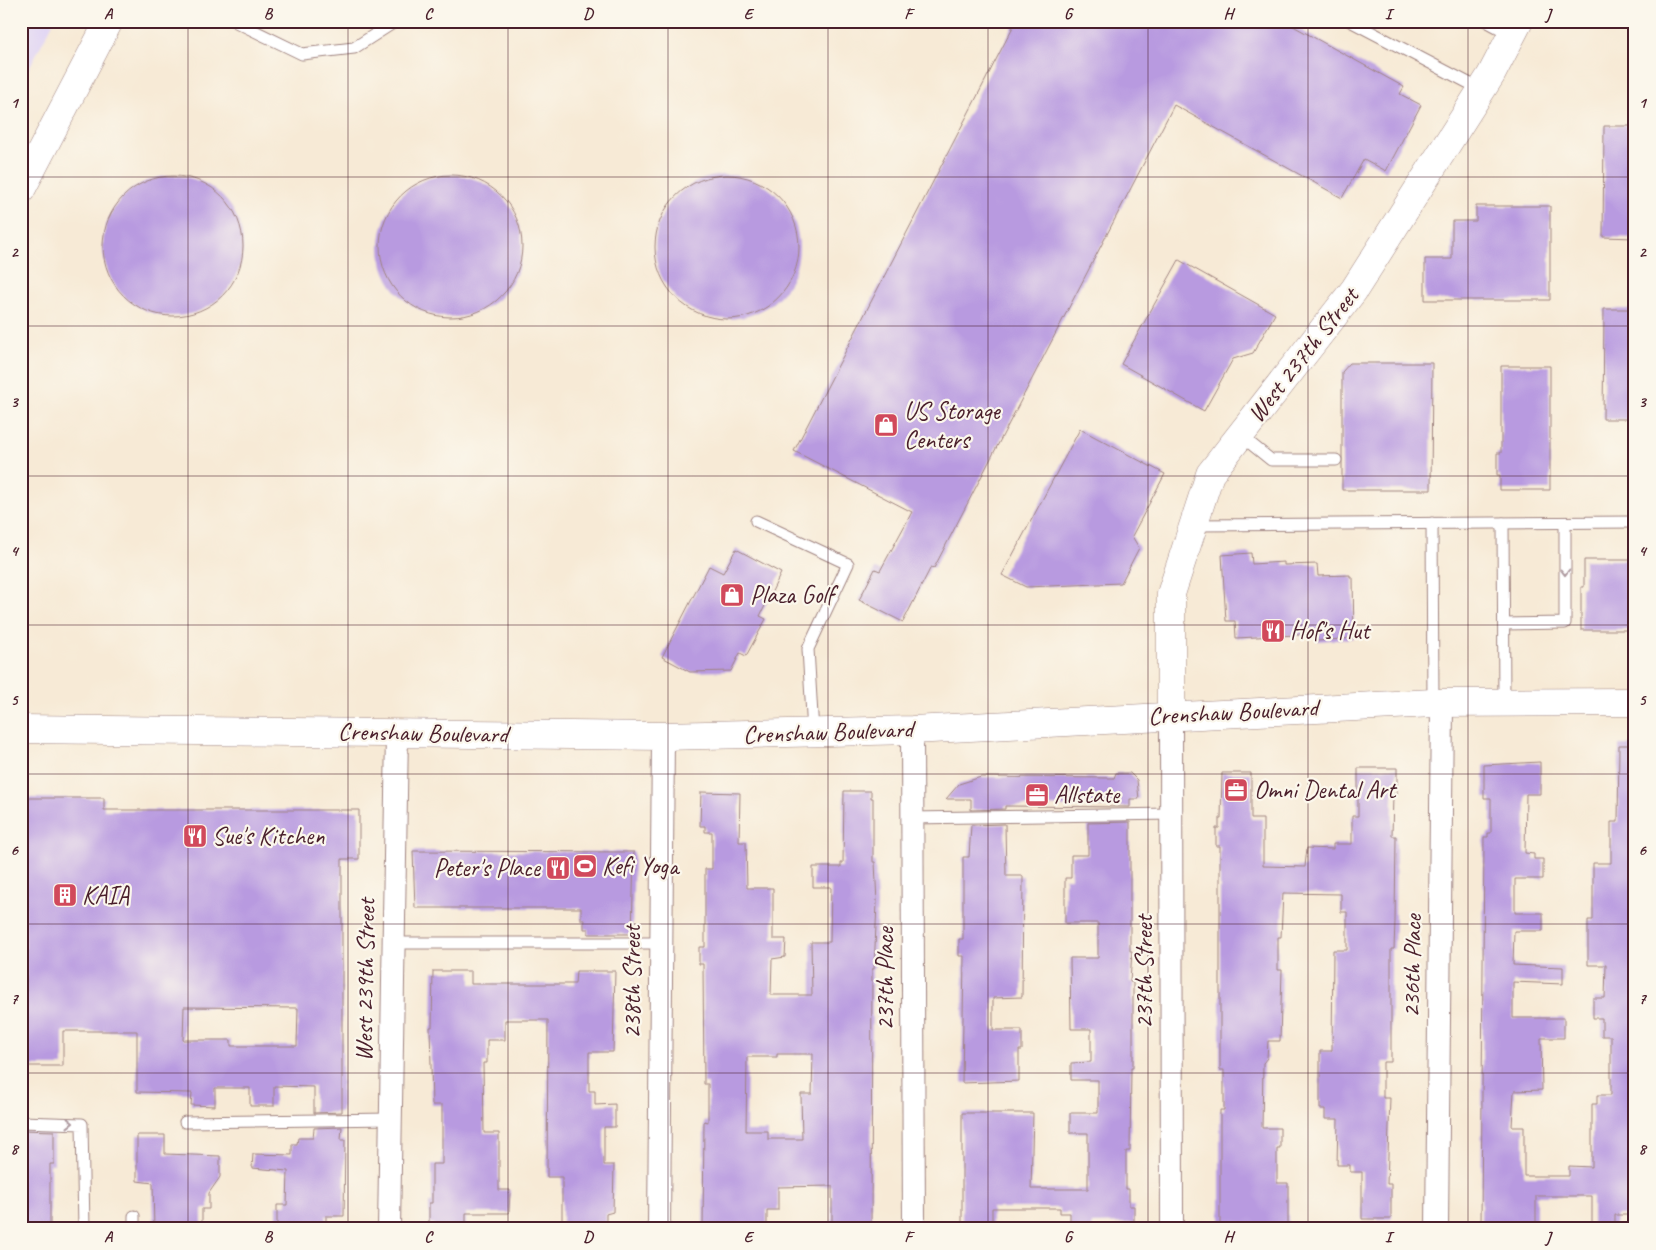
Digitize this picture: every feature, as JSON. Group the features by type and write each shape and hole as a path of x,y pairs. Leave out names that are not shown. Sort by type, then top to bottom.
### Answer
{"main road":[{"path":"21,190 109,21"},
{"name":"West 237th Street","path":"1171,715 1171,594 1210,474 1354,290 1482,90 1516,28"},
{"name":"Crenshaw Boulevard","path":"21,729 663,736 912,730 1171,715 1437,703 1635,702"}],"street":[{"name":"236th Place","path":"1437,703 1437,1229"},
{"name":"237th Street","path":"1171,715 1172,1229"},
{"name":"237th Place","path":"912,730 914,1229"},
{"name":"West 239th Street","path":"389,1229 397,733"},
{"name":"238th Street","path":"659,1229 663,736"}],"lane":[{"path":"234,21 302,54 354,48 396,21"},
{"path":"1350,21 1482,90"},
{"path":"1486,21 1516,28"},
{"path":"1240,435 1271,460 1336,460"},
{"path":"756,521 848,564 808,649 813,732"},
{"path":"1193,525 1635,522"},
{"path":"1432,523 1437,703"},
{"path":"1503,523 1504,703"},
{"path":"1504,624 1565,623 1566,523"},
{"path":"912,818 1172,814"},
{"path":"394,943 660,943"},
{"path":"184,1122 390,1119"},
{"path":"21,1122 82,1124 84,1229"},
{"path":"134,1216 134,1229"}],"shaded area":[{"path":"21,21 49,21 53,23 21,83"}],"building":[{"path":"1016,21 1284,21 1404,87 1400,94 1421,105 1386,171 1364,159 1342,198 1174,105 934,568 931,567 903,622 859,600 875,569 880,571 912,512 794,451"},
{"path":"1604,126 1635,126 1635,238 1603,237"},
{"path":"451,175 465,176 478,180 491,187 501,196 510,206 517,219 521,232 521,260 517,273 510,286 501,296 491,305 478,312 465,316 451,317 437,316 424,312 411,305 401,296 392,286 385,273 381,260 380,246 381,232 385,219 392,206 401,196 411,187 424,180 437,176"},
{"path":"727,175 754,181 778,196 793,220 799,247 793,274 778,298 754,313 727,319 700,313 676,298 661,274 655,247 661,220 676,196 700,181"},
{"path":"173,176 187,177 200,181 223,196 238,219 242,232 242,260 238,273 223,296 200,311 187,315 173,316 159,315 146,311 123,296 108,273 104,260 103,246 104,232 108,219 123,196 146,181 159,177"},
{"path":"1476,206 1550,206 1550,300 1425,300 1425,259 1452,259 1452,221 1476,221"},
{"path":"1179,260 1275,314 1253,353 1233,359 1204,411 1121,364"},
{"path":"1604,309 1635,309 1635,419 1603,419"},
{"path":"1350,363 1432,363 1431,490 1342,490 1342,372"},
{"path":"1501,366 1550,366 1550,490 1500,490 1500,475 1497,475 1497,453 1501,453"},
{"path":"1080,429 1165,474 1132,536 1139,548 1121,583 1026,587 1002,575"},
{"name":"Plaza Golf","path":"736,549 781,573 760,616 766,619 746,656 740,653 731,671 690,672 662,657 709,566 723,573"},
{"path":"1251,553 1252,564 1284,562 1284,565 1317,564 1318,576 1350,575 1350,578 1353,578 1354,638 1317,641 1317,634 1236,638 1235,621 1226,621 1222,555"},
{"path":"1584,560 1635,560 1635,627 1629,627 1629,630 1581,630 1581,587 1584,587"},
{"path":"1619,745 1635,745 1635,1215 1615,1215 1615,1229 1592,1229 1592,1196 1536,1196 1536,1225 1481,1225 1484,837 1488,837 1488,833 1491,833 1491,798 1484,798 1484,765 1540,762 1540,794 1526,794 1525,853 1534,854 1534,859 1543,859 1543,879 1515,879 1515,913 1543,913 1543,931 1514,931 1513,965 1563,967 1563,984 1513,982 1513,1018 1564,1018 1564,1038 1541,1038 1542,1090 1514,1091 1512,1127 1524,1127 1524,1176 1569,1176 1569,1166 1592,1167 1592,1104 1597,1104 1597,1095 1611,1095 1611,1036 1602,1036 1602,1018 1593,1018 1593,998 1605,998 1606,965 1588,965 1588,920 1593,920 1593,863 1611,863 1611,822 1618,822"},
{"path":"1358,768 1397,768 1397,794 1393,794 1392,836 1396,836 1394,949 1391,949 1391,1062 1383,1062 1383,1098 1390,1098 1387,1184 1391,1184 1391,1219 1362,1219 1362,1172 1350,1172 1350,1165 1337,1165 1338,1119 1325,1119 1325,1109 1320,1109 1320,1051 1332,1051 1333,950 1347,950 1347,912 1341,912 1341,894 1283,893 1281,937 1278,937 1278,970 1282,970 1280,1041 1268,1041 1267,1058 1263,1063 1262,1128 1280,1128 1280,1148 1277,1148 1277,1183 1288,1183 1288,1229 1220,1229 1220,1110 1224,1110 1224,1070 1220,1070 1220,846 1216,846 1216,828 1219,828 1219,819 1221,819 1222,773 1251,773 1251,819 1263,819 1263,866 1305,867 1307,848 1333,849 1333,844 1352,844 1352,816 1358,816"},
{"path":"1116,773 1130,773 1137,780 1139,799 1130,799 1130,807 1005,806 1005,809 971,810 971,799 946,799 959,784 981,777 1114,778"},
{"path":"844,791 871,791 871,798 873,798 873,862 875,862 877,903 874,969 872,969 871,1229 832,1229 832,1186 778,1187 778,1210 767,1210 767,1229 703,1229 704,1121 708,1122 708,1084 704,1084 703,964 699,964 699,947 705,947 705,869 712,869 712,832 705,832 705,826 700,826 701,792 740,793 739,842 746,842 747,888 773,888 773,939 786,939 785,957 772,959 771,995 812,995 811,942 830,942 831,887 813,887 813,867 841,867 841,863 843,863","holes":["777,1054 813,1054 812,1094 801,1094 802,1139 768,1139 768,1131 746,1131 747,1057 777,1057"]},
{"path":"24,798 104,798 104,810 359,810 359,859 342,859 342,1112 314,1113 314,1087 274,1086 274,1106 250,1106 250,1088 215,1088 215,1106 191,1105 192,1093 137,1092 137,1031 63,1031 63,1066 21,1066 21,992 26,992","holes":["184,1007 298,1008 297,1046 231,1046 231,1040 183,1040"]},
{"path":"1130,822 1130,951 1132,951 1130,982 1133,982 1133,1068 1131,1068 1130,1151 1126,1151 1126,1189 1129,1189 1129,1206 1134,1206 1134,1223 1092,1224 1092,1229 1070,1229 1070,1213 1060,1213 1060,1208 992,1208 992,1229 962,1229 962,1113 1033,1113 1031,1189 1088,1189 1088,1133 1070,1133 1070,1113 1098,1113 1098,1080 1071,1080 1071,1063 1091,1062 1091,1029 1071,1029 1070,958 1098,958 1098,923 1065,923 1065,878 1071,878 1071,855 1088,855 1088,823"},
{"path":"1005,824 1006,876 1023,876 1022,997 993,998 993,1030 1022,1030 1022,1050 1019,1050 1019,1081 962,1083 964,956 959,956 959,939 963,939 963,857 969,857 971,825"},
{"path":"413,851 634,852 632,934 588,934 588,929 584,929 584,920 581,920 581,908 415,908"},
{"path":"433,971 471,971 471,984 575,984 576,971 615,971 613,1052 589,1052 589,1091 595,1091 595,1105 615,1104 615,1127 604,1127 604,1165 614,1165 613,1212 606,1214 606,1229 562,1229 562,1177 547,1177 548,1020 505,1020 505,1040 487,1040 487,1063 483,1063 484,1133 499,1133 499,1190 510,1190 509,1213 466,1213 466,1229 434,1229 434,1224 429,1223 429,1203 432,1203 432,1164 442,1164 442,1105 432,1105 430,1027 432,1027"},
{"path":"342,1127 341,1140 345,1140 344,1216 326,1216 326,1229 277,1229 277,1205 287,1205 288,1171 252,1168 253,1154 292,1155 292,1144 297,1144 298,1138 313,1138 314,1128"},
{"path":"21,1130 54,1131 54,1164 50,1164 50,1229 21,1229"},
{"path":"137,1135 165,1135 165,1154 220,1156 220,1177 209,1193 209,1209 202,1209 202,1229 154,1229 153,1183 137,1181"}],"place":[{"name":"US Storage Centers","path":"886,425"},
{"name":"Plaza Golf","path":"732,595"},
{"name":"Hof's Hut","path":"1273,631"},
{"name":"Omni Dental Art","path":"1236,790"},
{"name":"Allstate","path":"1037,795"},
{"name":"Sue's Kitchen","path":"195,836"},
{"name":"Kefi Yoga","path":"585,866"},
{"name":"Peter's Place","path":"558,868"},
{"name":"KAIA","path":"65,895"}]}
